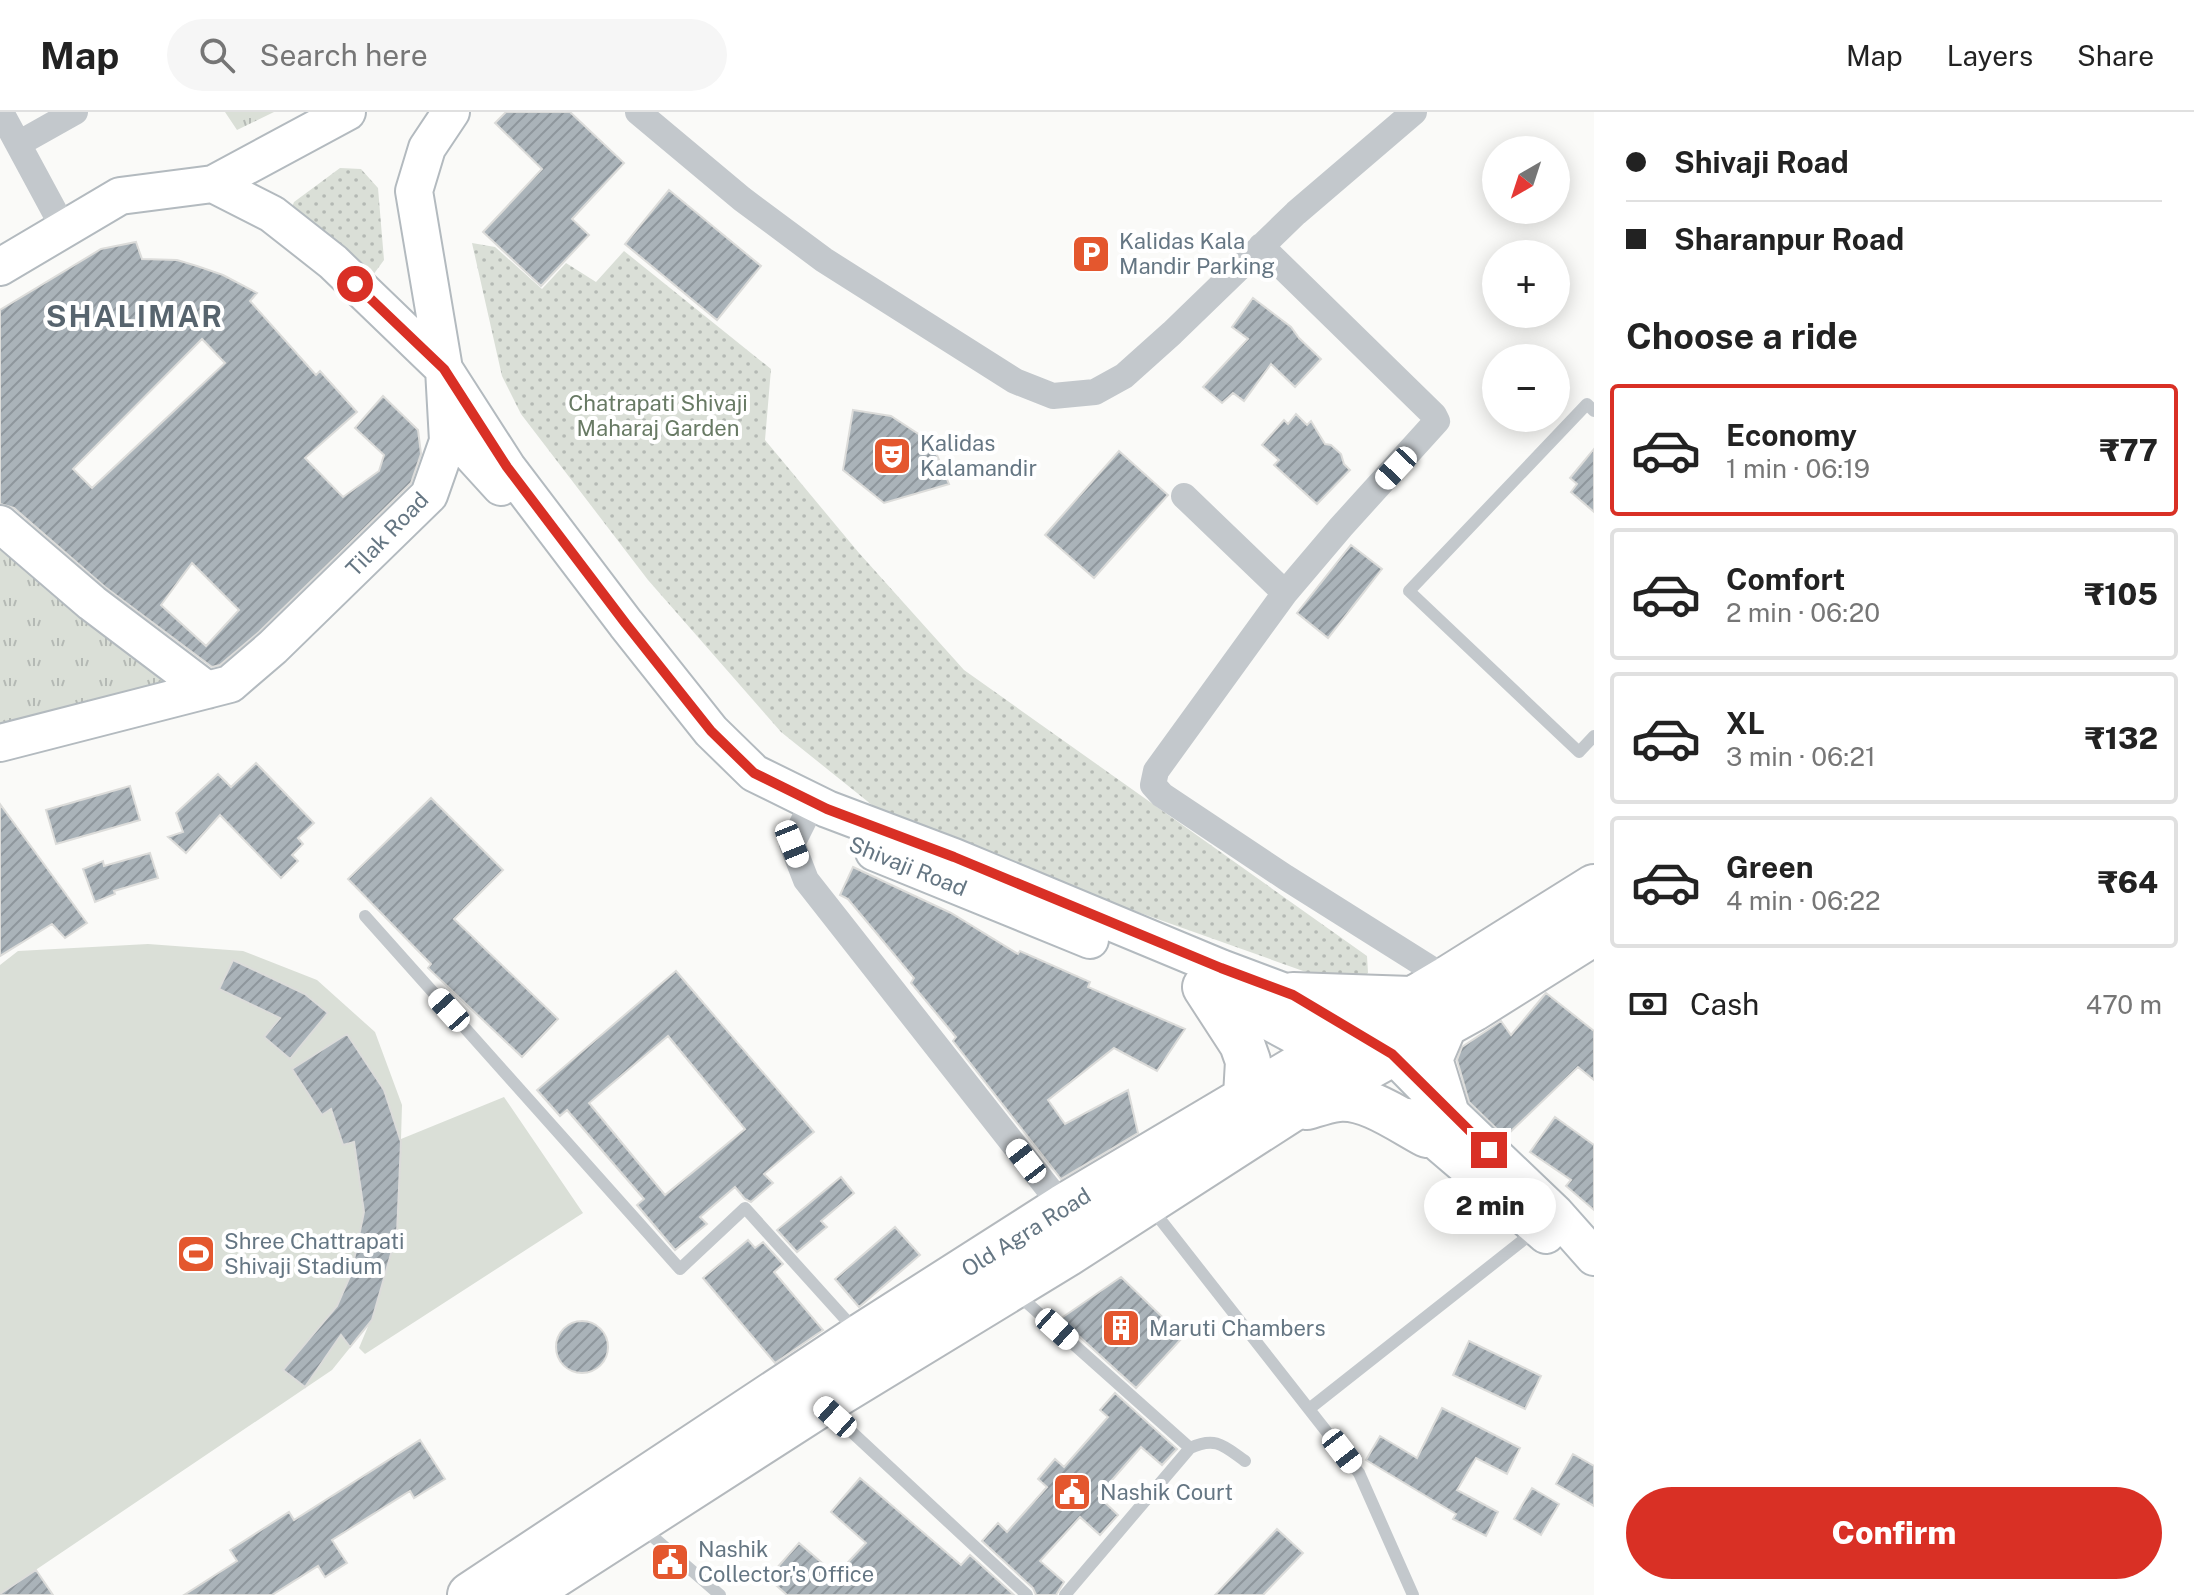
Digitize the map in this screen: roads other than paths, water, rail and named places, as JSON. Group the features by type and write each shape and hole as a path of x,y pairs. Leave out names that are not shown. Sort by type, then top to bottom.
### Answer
{"highway":[{"name":"Old Agra Road","path":"524,1595 821,1404 1148,1203 1289,1111 1359,1052 1594,887"},
{"name":"Old Agra Road","path":"1435,1001 1594,933"},
{"path":"1205,987 1242,1044 1248,1061 1246,1096"},
{"path":"1289,1111 1351,1099 1436,1122 1430,1059 1435,1001 1293,995"},
{"name":"Old Agra Road","path":"470,1595 861,1336 1063,1207 1246,1096 1359,1052"}],"main road":[{"path":"0,267 120,196 213,184 347,112"},
{"name":"Tilak Road","path":"0,743 230,684 429,495 448,441 444,369 414,191 427,148 451,112"},
{"name":"Shivaji Road","path":"213,184 272,214 333,262 444,369 507,467 626,624 711,731 754,773 808,812 1359,1052"},
{"name":"Shivaji Road","path":"448,441 470,453 492,476 700,751 750,797 808,812 1293,995 1359,1052"},
{"path":"0,524 92,603 207,690"},
{"path":"1359,1052 1436,1122 1537,1228 1594,1271"},
{"path":"1436,1122 1555,1213 1594,1257"}],"street":[{"path":"18,144 75,112"},
{"path":"638,112 742,199 824,260 1015,381 1053,396 1095,392 1124,376 1261,246 1414,112"},
{"path":"1,115 64,229"},
{"path":"1261,246 1437,421 1285,593 1156,771 1153,785 1162,795 1285,877 1435,1001"},
{"path":"1184,496 1285,593"},
{"path":"808,812 792,844 806,880 1063,1207"}],"lane":[{"path":"1594,411 1587,404 1409,591 1579,752 1594,736"},
{"path":"365,916 680,1269 745,1208 861,1336"},
{"path":"1148,1203 1359,1473 1413,1595"},
{"path":"1309,1409 1537,1228"},
{"path":"1011,1288 1190,1448"},
{"path":"821,1404 1027,1595"},
{"path":"1065,1595 1190,1448 1205,1441 1221,1444 1245,1461"},
{"path":"638,1523 720,1595"}],"place":[{"name":"Kalidas Kala Mandir Parking","path":"1091,254"},
{"name":"Kalidas Kalamandir","path":"892,456"},
{"name":"Shree Chattrapati Shivaji Stadium","path":"196,1254"},
{"name":"Maruti Chambers","path":"1121,1328"},
{"name":"Nashik Court","path":"1072,1492"},
{"name":"Nashik Collector's Office","path":"670,1562"}],"district":[{"name":"SHALIMAR","path":"135,317"}],"park label":[{"name":"Chatrapati Shivaji Maharaj Garden","path":"658,416"}]}
